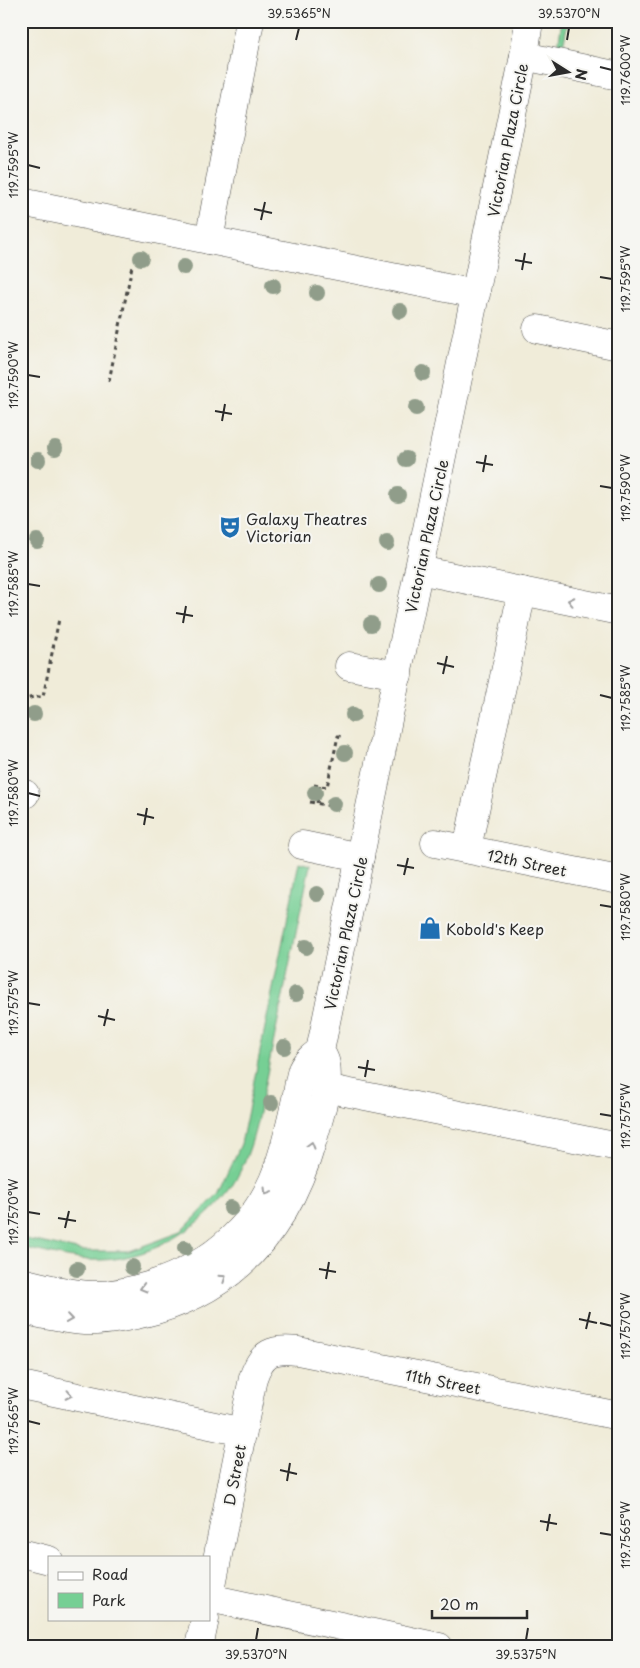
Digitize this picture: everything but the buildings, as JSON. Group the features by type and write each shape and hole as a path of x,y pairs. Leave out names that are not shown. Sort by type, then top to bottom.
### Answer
{"street":[{"path":"209,240 250,21"},
{"name":"Victorian Plaza Circle","path":"21,1310 85,1321 139,1315 170,1306 198,1294 228,1275 251,1254 275,1224 294,1192 306,1161 325,1088 326,1063 320,1051 476,294 524,56 529,21"},
{"path":"524,56 619,76"},
{"path":"21,202 476,294"},
{"path":"537,329 619,346"},
{"path":"419,570 619,612"},
{"path":"467,849 494,715 503,687 522,591"},
{"path":"349,666 398,675"},
{"name":"12th Street","path":"435,843 619,880"},
{"path":"302,845 360,857"},
{"path":"21,1282 93,1295 114,1293 136,1290 161,1282 209,1259 232,1239 256,1211 272,1183 288,1132 302,1069 308,1060 320,1051"},
{"path":"325,1088 619,1147"},
{"name":"11th Street","path":"268,1353 281,1349 298,1351 619,1416"},
{"name":"D Street","path":"210,1594 253,1378 258,1364 268,1353"},
{"path":"21,1385 242,1432"},
{"path":"21,1554 48,1560"},
{"path":"210,1599 439,1647"},
{"path":"199,1647 205,1620"}],"path":[{"path":"109,381 132,266"},
{"path":"21,700 34,697 43,698 59,619"},
{"path":"314,785 327,787 338,736 344,738"},
{"path":"317,804 320,786"},
{"path":"310,802 330,806"}],"green space":[{"path":"562,21 568,21 562,51 558,46"},
{"path":"299,862 310,865 257,1122 247,1155 232,1186 204,1217 187,1230 170,1241 130,1256 110,1260 89,1260 21,1247 21,1238 82,1251 129,1251 181,1232 218,1194 241,1144"}],"place":[{"name":"Galaxy Theatres Victorian","path":"230,527"},
{"name":"Kobold's Keep","path":"430,928"}]}
